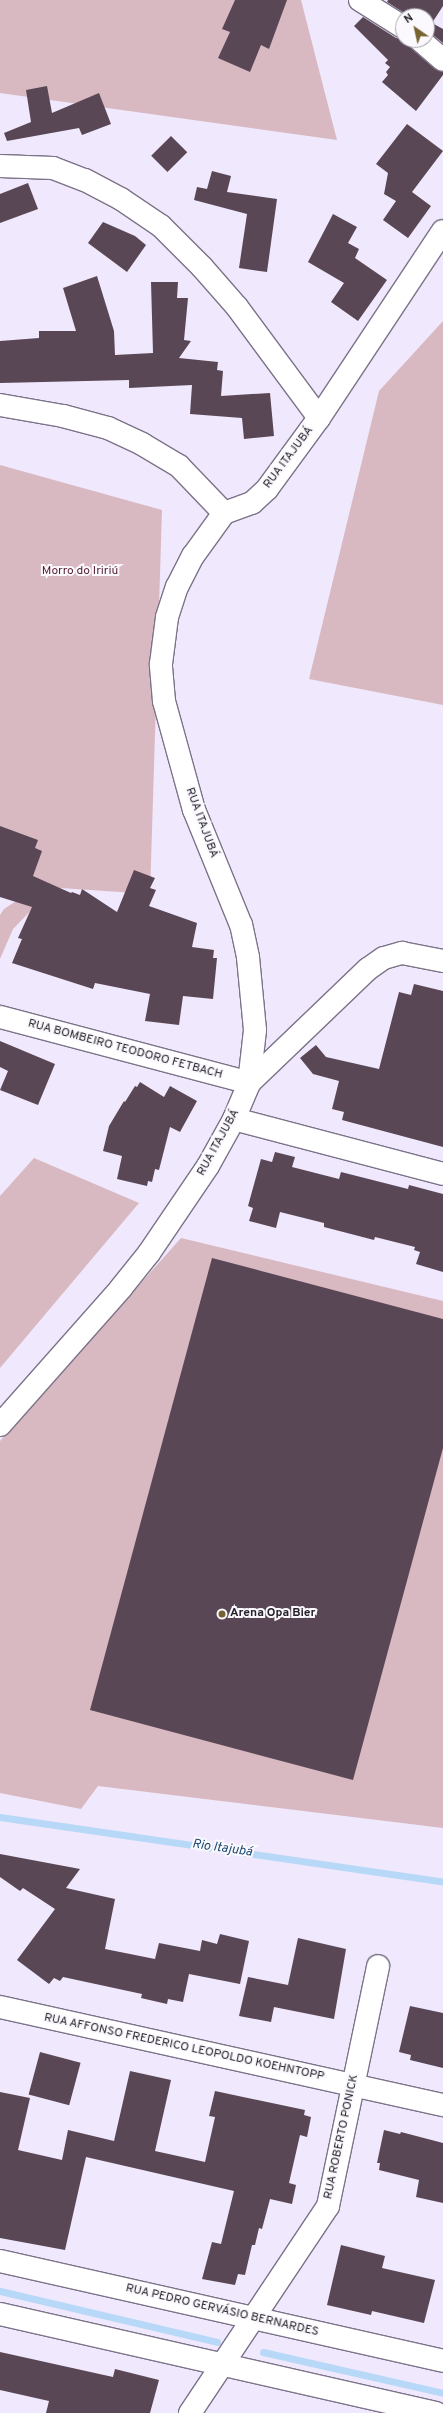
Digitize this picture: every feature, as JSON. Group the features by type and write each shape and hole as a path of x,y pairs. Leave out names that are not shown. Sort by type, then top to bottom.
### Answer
{"street":[{"path":"360,0 395,23"},
{"path":"429,48 443,60"},
{"path":"0,166 25,165 53,168 85,180 121,199 161,226 202,267 237,307 319,418"},
{"name":"RUA ITAJUBÁ","path":"0,1425 121,1288 149,1253 208,1166 234,1119 249,1082 255,1030 248,958 241,925 194,810 164,701 161,664 167,617 176,587 193,556 224,513 252,503 267,489 319,418 443,231"},
{"path":"0,405 63,416 108,428 142,444 178,466 224,513"},
{"path":"249,1082 368,968 384,958 402,953 443,961"},
{"name":"RUA BOMBEIRO TEODORO FETBACH","path":"0,1017 249,1082"},
{"path":"234,1119 443,1174"},
{"name":"RUA ROBERTO PONICK","path":"190,2413 328,2206 360,2087 378,1966"},
{"name":"RUA AFFONSO FREDERICO LEOPOLDO KOEHNTOPP","path":"0,2007 443,2105"},
{"name":"RUA PEDRO GERVÁSIO BERNARDES","path":"0,2261 443,2361"},
{"path":"0,2314 223,2364 414,2411 436,2413"}],"green space":[{"path":"0,0 301,0 337,140 0,93"},
{"path":"443,321 443,705 309,679 379,391"},
{"name":"Morro do Iririú","path":"0,465 162,510 150,894 0,884"},
{"path":"33,890 49,892 13,929 0,959 0,915 4,909"},
{"path":"34,1158 139,1203 0,1368 0,1196"},
{"name":"Arena Opa Bier","path":"181,1238 443,1301 443,1828 98,1786 81,1809 0,1793 0,1441"}],"building":[{"path":"235,0 287,0 269,49 261,45 250,72 218,58 230,32 222,29"},
{"path":"388,0 443,0 443,6 435,18 435,8 396,8 387,2"},
{"path":"363,17 395,37 395,48 412,48 435,69 443,72 443,75 416,111 382,82 388,75 386,72 390,67 385,63 388,60 354,26"},
{"path":"435,25 443,29 443,43 435,36"},
{"path":"47,86 52,113 99,93 111,124 82,135 79,128 7,141 4,133 31,122 26,90"},
{"path":"407,124 443,151 412,192 431,206 408,238 383,220 396,201 384,194 388,173 376,164"},
{"path":"171,136 187,152 167,172 151,156"},
{"path":"212,171 231,176 227,192 277,199 267,272 239,268 247,214 194,200 197,187 207,189"},
{"path":"28,183 38,209 0,223 0,194"},
{"path":"333,214 357,227 348,243 359,249 355,258 387,280 358,321 331,302 344,283 308,262"},
{"path":"103,222 135,236 146,245 127,272 88,243"},
{"path":"97,276 114,331 115,355 153,353 151,282 178,282 177,298 188,298 184,340 191,341 179,358 218,362 217,370 223,371 221,396 270,393 274,436 244,439 242,418 190,414 192,385 129,388 129,380 0,383 0,341 39,338 39,331 76,331 63,288"},
{"path":"0,826 38,840 35,848 42,851 33,876 71,893 80,895 82,889 117,912 134,870 155,878 150,888 156,890 149,906 197,923 192,947 214,950 213,958 217,958 213,999 183,996 179,1025 145,1021 150,994 95,983 93,989 12,963 22,939 18,938 32,907 0,897"},
{"path":"414,984 443,991 443,1147 342,1120 344,1112 332,1109 339,1081 313,1074 300,1058 316,1045 326,1057 379,1069 399,992 411,995"},
{"path":"0,1041 55,1064 38,1105 0,1090 8,1071 0,1067"},
{"path":"140,1082 164,1097 170,1086 197,1101 180,1132 170,1127 159,1170 155,1169 152,1182 148,1181 147,1186 117,1179 122,1156 103,1151 109,1126 124,1101 125,1102 135,1086 137,1087"},
{"path":"275,1152 295,1157 292,1167 339,1179 341,1172 408,1189 409,1185 443,1194 443,1272 416,1264 420,1252 414,1250 415,1247 375,1237 374,1240 324,1227 324,1223 280,1212 276,1228 249,1221 253,1208 248,1206 261,1159 272,1162"},
{"path":"212,1258 443,1319 443,1448 353,1780 90,1710"},
{"path":"0,1854 80,1869 66,1888 115,1899 105,1949 155,1959 159,1943 200,1951 202,1940 217,1944 220,1934 249,1941 240,1984 189,1974 183,2002 168,1999 167,2004 141,1998 142,1994 63,1977 60,1981 54,1978 49,1984 17,1960 55,1909 23,1888 20,1891 0,1877"},
{"path":"298,1938 346,1949 334,2019 274,2007 271,2022 239,2016 248,1977 288,1985"},
{"path":"410,2006 443,2013 443,2068 410,2060 411,2055 399,2052"},
{"path":"40,2052 81,2063 69,2105 29,2095"},
{"path":"130,2071 171,2080 155,2151 205,2162 215,2117 209,2116 215,2091 305,2110 304,2115 311,2117 307,2137 300,2135 289,2183 296,2185 292,2204 270,2199 262,2229 259,2228 255,2245 252,2245 245,2275 238,2274 235,2285 202,2279 212,2242 221,2244 234,2191 86,2157 65,2250 0,2238 0,2092 30,2098 18,2150 62,2160 68,2130 114,2141"},
{"path":"384,2130 400,2134 401,2132 443,2143 443,2203 416,2197 419,2180 379,2170 380,2163 377,2163"},
{"path":"341,2245 385,2256 382,2268 435,2280 424,2323 372,2311 371,2315 327,2305"},
{"path":"0,2352 113,2377 115,2369 159,2380 150,2413 46,2413 49,2401 0,2390"}],"waterway":[{"name":"Rio Itajubá","path":"0,1817 443,1882"},
{"path":"0,2291 217,2342"},
{"path":"263,2352 443,2393"}],"place":[{"name":"Arena Opa Bier","path":"222,1614"}]}
